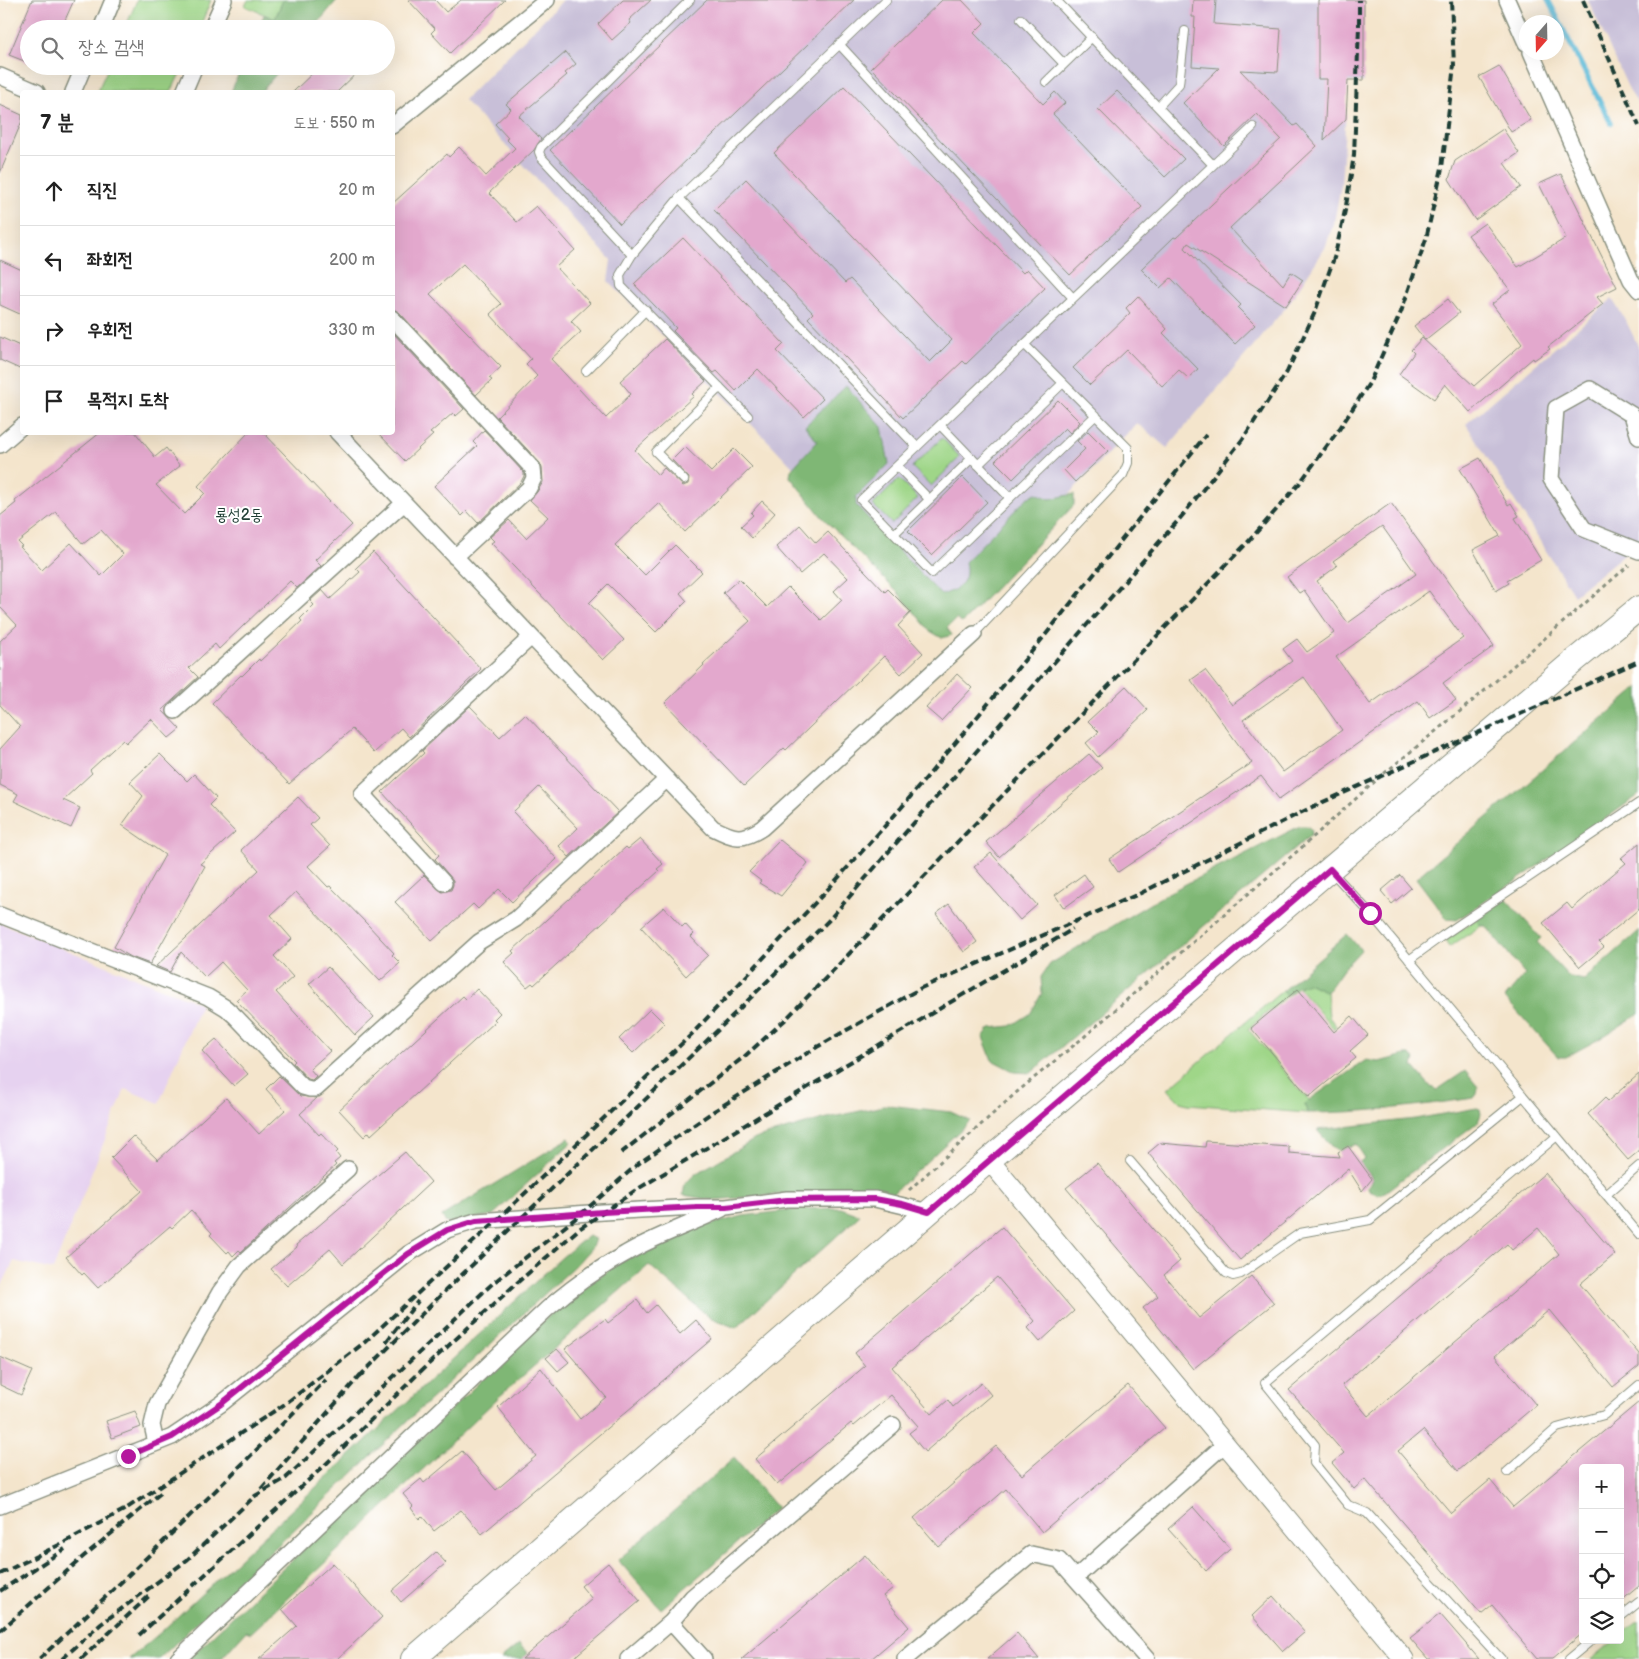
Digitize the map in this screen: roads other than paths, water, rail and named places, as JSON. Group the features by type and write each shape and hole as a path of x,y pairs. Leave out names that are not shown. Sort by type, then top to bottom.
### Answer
{"main road":[{"path":"413,1659 989,1160 1574,661 1639,608"}],"street":[{"path":"104,20 113,0"},
{"path":"215,20 224,0"},
{"path":"395,124 547,0"},
{"path":"1507,0 1519,27"},
{"path":"1534,60 1631,280 1639,290"},
{"path":"74,90 80,75"},
{"path":"185,90 191,75"},
{"path":"0,76 32,90"},
{"path":"395,321 533,469 534,478 528,488 455,557"},
{"path":"1635,557 1584,529 1551,478 1556,408 1590,389 1632,415 1639,437"},
{"path":"0,445 20,428"},
{"path":"340,435 713,828 739,838 750,836 762,828 974,634"},
{"path":"175,711 404,503"},
{"path":"444,883 362,794 531,637"},
{"path":"0,915 208,997 226,1008 236,1017 303,1087 310,1090 316,1089 478,942 516,919 667,779"},
{"path":"989,1160 1404,1659"},
{"path":"156,1443 152,1425 157,1404 220,1292 239,1266 348,1169"},
{"path":"0,1506 172,1437 221,1404 408,1254 447,1230 476,1221 603,1212 726,1207 787,1200 875,1199 929,1212"},
{"path":"178,1659 558,1299 591,1274 626,1253 726,1207"},
{"path":"628,1659 671,1622 692,1597 893,1425"},
{"path":"1075,1578 1225,1444"},
{"path":"905,1659 1031,1554 1059,1560 1147,1659"},
{"path":"671,1622 704,1659"}],"lane":[{"path":"632,255 541,157 539,152 541,147 690,0"},
{"path":"748,416 621,286 620,275 632,255 679,198 886,0"},
{"path":"1056,0 1213,165"},
{"path":"1021,19 1064,64"},
{"path":"1158,107 1179,84 1185,31"},
{"path":"1046,82 1092,37"},
{"path":"838,44 1073,298"},
{"path":"1096,415 932,573 861,500 1253,127"},
{"path":"679,198 917,447"},
{"path":"586,371 646,310"},
{"path":"974,634 1123,475 1128,463 1128,448 1025,345"},
{"path":"978,465 1063,383"},
{"path":"684,480 656,452 720,387"},
{"path":"940,425 1010,498"},
{"path":"894,534 972,458"},
{"path":"897,466 929,499"},
{"path":"1409,960 1639,803"},
{"path":"1330,869 1370,913 1639,1234"},
{"path":"1130,1161 1226,1273 1233,1276 1241,1274 1300,1234 1370,1220 1523,1096"},
{"path":"1501,1659 1367,1513 1348,1505 1314,1463 1315,1445 1265,1384 1557,1136"},
{"path":"1606,1194 1639,1166"},
{"path":"1507,1472 1557,1428 1604,1415 1639,1386"},
{"path":"1624,1614 1639,1602"},
{"path":"1569,1659 1587,1644"}],"waterway":[{"path":"1548,0 1611,123"}],"railway":[{"path":"359,1377 446,1290 718,1030 829,920 1182,516 1242,440 1287,372 1315,312 1335,255 1346,206 1354,155 1359,0"},
{"path":"621,1153 745,1056 785,1020 1248,542 1299,484 1340,428 1370,382 1401,312 1426,239 1442,168 1454,65 1451,0"},
{"path":"1583,0 1639,126"},
{"path":"0,1574 124,1510 285,1404 365,1342 497,1220 693,1033 830,887 901,808 1038,644 1206,435"},
{"path":"62,1659 101,1624 187,1560 255,1496 286,1478 493,1283 581,1214 638,1164 714,1111 817,1047 921,988 1141,893 1312,807 1639,661"},
{"path":"139,1635 324,1466 422,1370 579,1229 636,1190 1073,929"},
{"path":"386,1342 418,1301"},
{"path":"261,1489 363,1372"},
{"path":"39,1659 112,1591 326,1380"},
{"path":"0,1631 84,1556 163,1491"},
{"path":"0,1591 65,1549"},
{"path":"81,1659 149,1596"}],"district":[{"name":"룡성2동","path":"239,514"}]}
